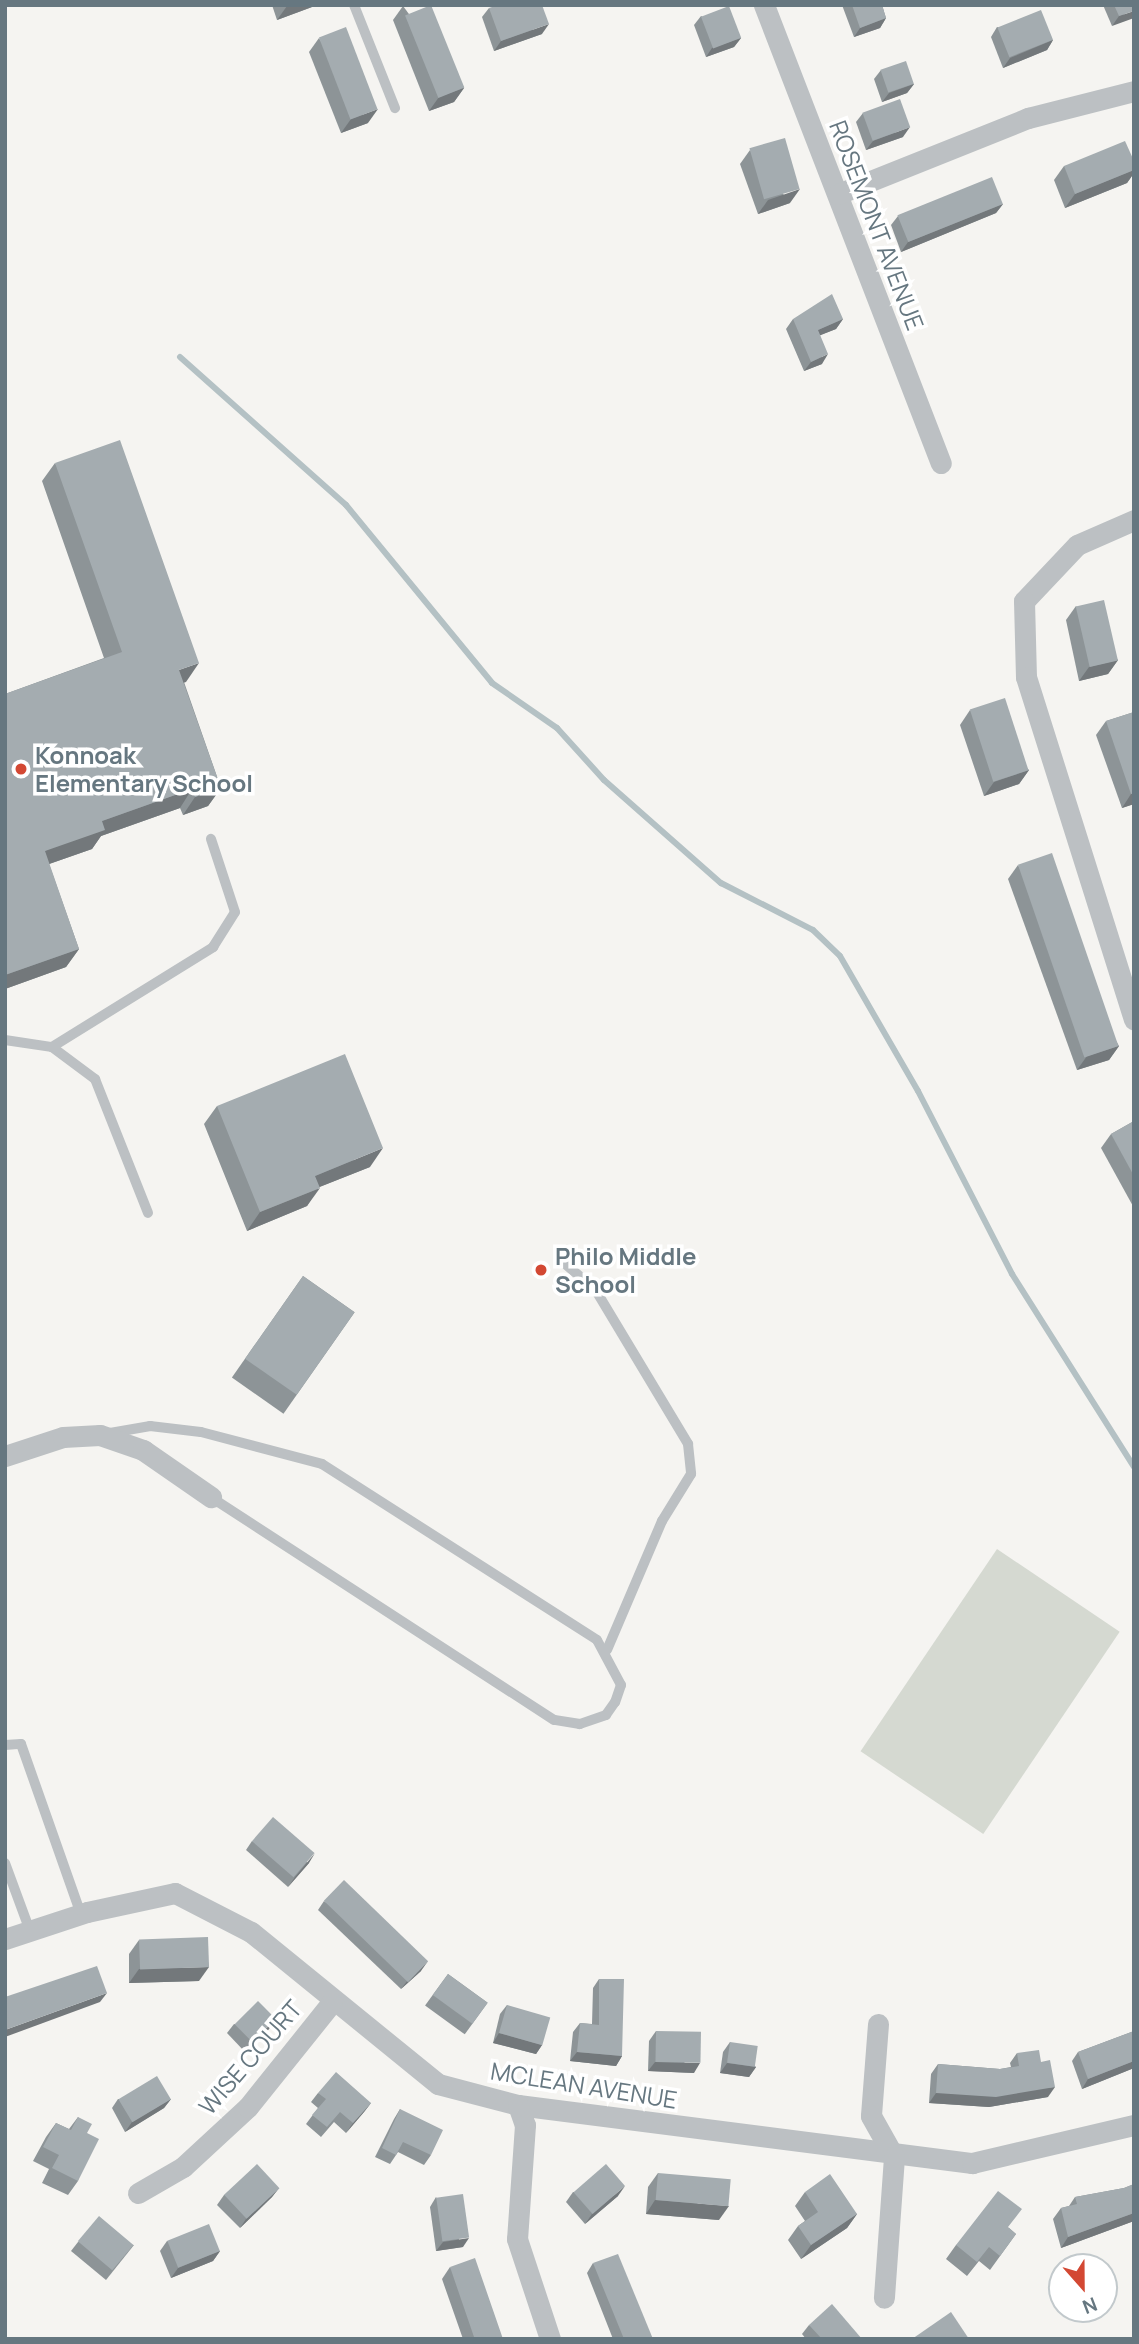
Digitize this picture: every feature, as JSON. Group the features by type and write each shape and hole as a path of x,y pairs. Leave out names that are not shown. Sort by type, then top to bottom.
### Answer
{"street":[{"name":"ROSEMONT AVENUE","path":"764,5 941,463"},
{"path":"838,194 1028,118 1134,91"},
{"path":"1134,520 1077,545 1024,601 1026,677 1134,1019"},
{"path":"5,1456 63,1437 100,1435 143,1450 211,1497"},
{"name":"MCLEAN AVENUE","path":"5,1940 81,1914 175,1893 251,1932 332,2002 438,2084 518,2105 894,2157 972,2163 1134,2125"},
{"name":"WISE COURT","path":"138,2193 183,2167 248,2107 332,2002"},
{"path":"878,2024 871,2116 894,2157 884,2298"},
{"path":"518,2105 525,2125 517,2239 550,2339"}],"lane":[{"path":"354,5 394,108"},
{"path":"52,1047 213,947 235,912 211,839"},
{"path":"5,1040 52,1047 95,1079 148,1213"},
{"path":"564,1263 595,1289 688,1444 691,1474 662,1521 607,1650"},
{"path":"100,1435 150,1426 201,1432 322,1464 607,1650 621,1685 606,1715 580,1724 554,1720 211,1497"},
{"path":"5,1745 21,1744 81,1914"},
{"path":"5,1863 30,1931"}],"shaded area":[{"path":"997,1549 1120,1632 983,1834 861,1751"}],"building":[{"path":"431,5 464,88 438,98 405,15"},
{"path":"498,5 542,5 549,24 501,41 489,8"},
{"path":"852,5 882,5 886,18 860,28"},
{"path":"1114,5 1134,5 1134,11 1119,16"},
{"path":"729,6 741,38 713,48 701,17"},
{"path":"1041,10 1053,40 1009,57 997,28"},
{"path":"346,27 378,109 350,120 319,37"},
{"path":"906,61 914,84 888,92 880,70"},
{"path":"900,99 910,127 873,141 862,113"},
{"path":"785,138 800,189 764,199 749,148"},
{"path":"1125,141 1134,161 1134,170 1075,194 1064,166"},
{"path":"992,177 1003,204 908,242 897,215"},
{"path":"832,294 843,319 818,330 828,354 811,362 793,319"},
{"path":"120,440 199,663 179,670 221,788 195,797 192,789 102,821 105,830 45,851 79,949 5,975 5,694 122,652 55,463"},
{"path":"1104,600 1118,660 1090,667 1076,607"},
{"path":"1005,698 1028,770 993,782 970,709"},
{"path":"1134,712 1134,793 1131,794 1106,721"},
{"path":"1052,853 1118,1046 1084,1058 1018,865"},
{"path":"345,1054 383,1148 315,1176 320,1188 260,1212 217,1106"},
{"path":"1134,1121 1134,1176 1111,1134"},
{"path":"303,1276 355,1312 297,1395 245,1359"},
{"path":"273,1817 315,1853 294,1877 252,1841"},
{"path":"344,1880 428,1961 408,1982 324,1901"},
{"path":"208,1937 209,1967 140,1969 139,1939"},
{"path":"97,1966 107,1993 5,2030 5,1997"},
{"path":"448,1974 488,2003 472,2024 433,1995"},
{"path":"599,1979 624,1979 622,2056 577,2052 580,2023 599,2025"},
{"path":"258,2001 276,2019 252,2042 235,2024"},
{"path":"507,2005 550,2017 542,2045 499,2033"},
{"path":"656,2031 701,2032 700,2063 655,2062"},
{"path":"1134,2031 1134,2061 1088,2079 1078,2052"},
{"path":"730,2042 758,2046 755,2067 727,2063"},
{"path":"1039,2050 1041,2062 1050,2060 1055,2087 996,2097 936,2093 938,2064 1000,2069 1019,2066 1017,2053"},
{"path":"336,2072 371,2103 353,2123 340,2112 327,2127 312,2115 326,2099 318,2093"},
{"path":"157,2076 171,2099 132,2122 118,2099"},
{"path":"400,2109 443,2130 431,2155 403,2142 396,2155 382,2148"},
{"path":"78,2117 92,2124 87,2133 99,2139 78,2181 52,2168 59,2155 43,2147 56,2123 71,2130"},
{"path":"257,2164 280,2188 247,2219 224,2195"},
{"path":"606,2164 625,2186 593,2214 574,2192"},
{"path":"658,2173 731,2179 728,2206 656,2200"},
{"path":"830,2174 857,2214 811,2245 798,2226 818,2212 805,2192"},
{"path":"1134,2184 1134,2213 1068,2237 1061,2208 1077,2204 1075,2197"},
{"path":"998,2191 1022,2209 1008,2227 1016,2234 1000,2256 989,2247 977,2262 956,2245"},
{"path":"463,2194 469,2238 442,2241 436,2198"},
{"path":"99,2216 133,2245 112,2270 78,2241"},
{"path":"209,2224 220,2251 178,2268 167,2241"},
{"path":"618,2254 653,2339 624,2339 593,2263"},
{"path":"475,2258 503,2339 470,2339 474,2337 450,2267"},
{"path":"832,2304 862,2339 822,2339 809,2325"},
{"path":"951,2312 969,2339 912,2339"}],"waterway":[{"path":"180,357 346,505 492,683 557,728 604,780 721,883 813,930 840,956 918,1091 1012,1274 1134,1467"}],"place":[{"name":"Konnoak Elementary School","path":"21,769"},
{"name":"Philo Middle School","path":"541,1270"}]}
